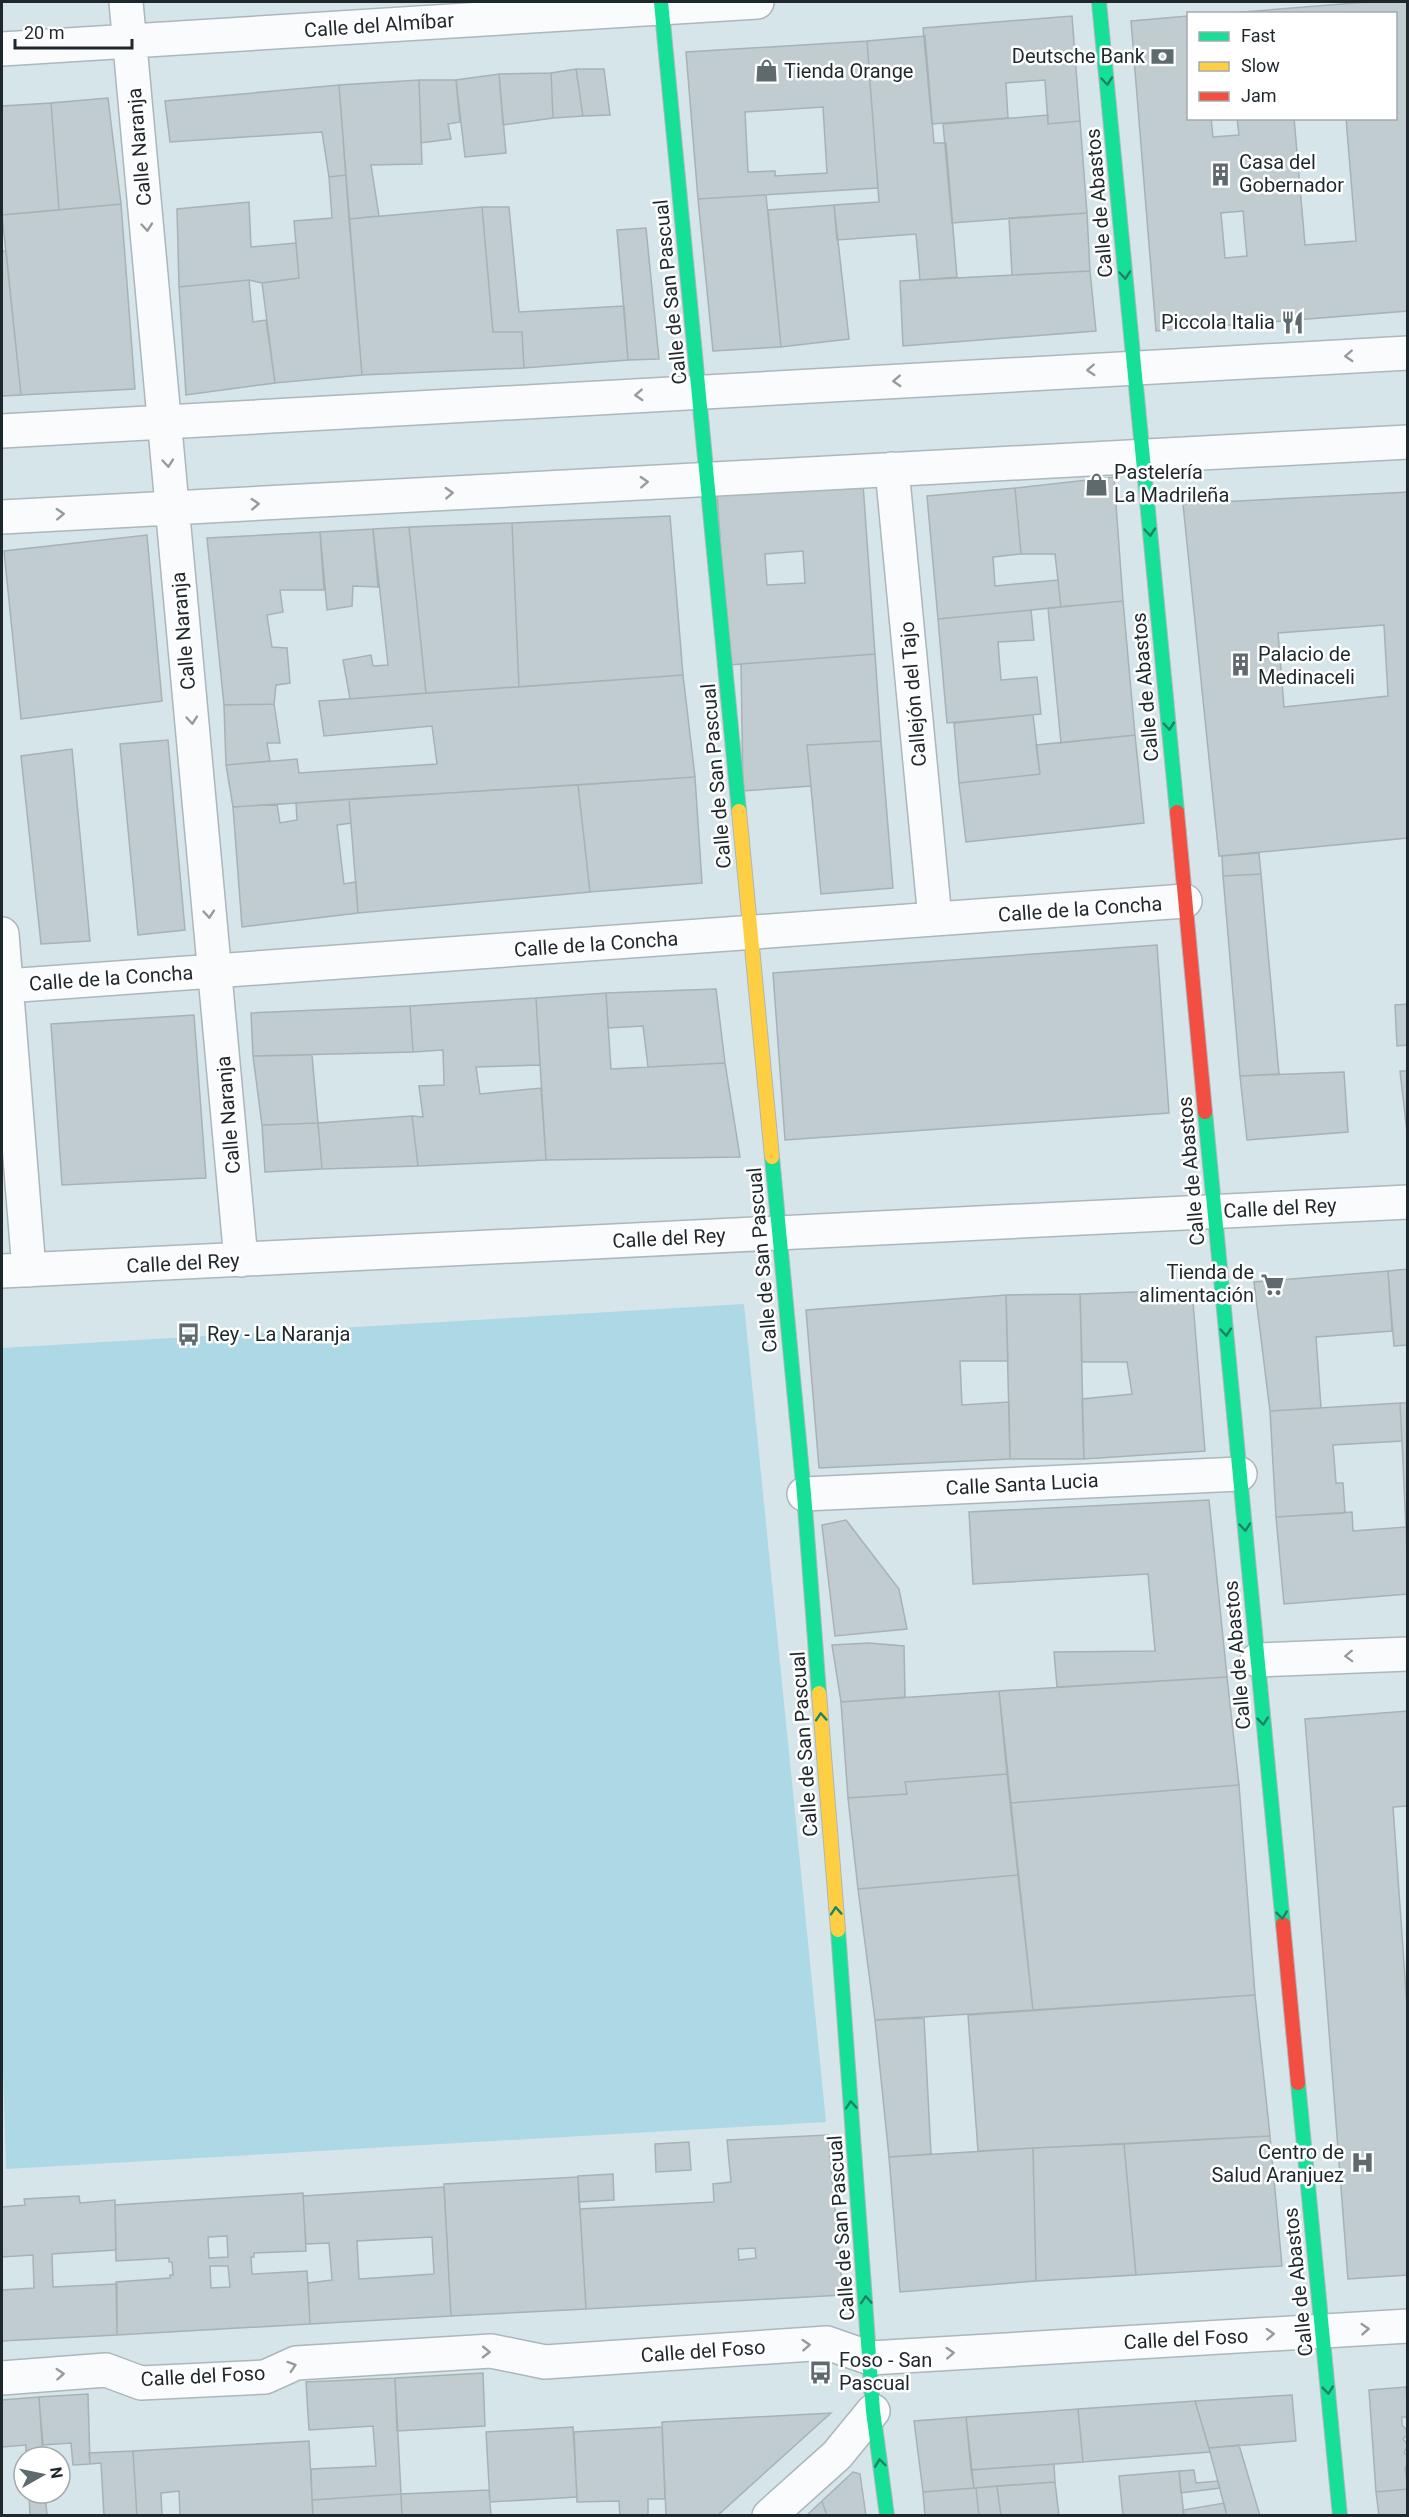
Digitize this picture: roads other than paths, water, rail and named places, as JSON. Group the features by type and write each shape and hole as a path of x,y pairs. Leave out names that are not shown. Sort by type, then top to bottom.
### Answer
{"street":[{"name":"Calle Naranja","path":"126,2 241,1260"},
{"name":"Calle del Almíbar","path":"2,49 662,4 757,2"},
{"name":"Calle de Abastos","path":"1099,2 1340,2516"},
{"name":"Calle de San Pascual","path":"662,4 804,1494 873,2411 887,2516"},
{"path":"2,431 1407,353"},
{"path":"2,517 1407,442"},
{"name":"Callejón del Tajo","path":"892,470 935,920"},
{"name":"Calle de la Concha","path":"6,986 1185,901"},
{"path":"2,934 6,986 15,1270"},
{"name":"Calle del Rey","path":"15,1270 1407,1202"},
{"name":"Calle Santa Lucia","path":"804,1494 1240,1474"},
{"path":"1257,1659 1407,1654"},
{"name":"Calle del Foso","path":"2,2378 106,2370 141,2383 265,2377 296,2363 491,2351 544,2361 827,2343 870,2358 1407,2326"},
{"path":"769,2516 837,2455 873,2411"}],"place":[{"name":"Deutsche Bank","path":"1163,56"},
{"name":"Tienda Orange","path":"766,71"},
{"name":"Casa del Gobernador","path":"1221,174"},
{"name":"Piccola Italia","path":"1293,322"},
{"name":"Pastelería La Madrileña","path":"1096,484"},
{"name":"Palacio de Medinaceli","path":"1240,665"},
{"name":"Tienda de alimentación","path":"1272,1284"},
{"name":"Rey - La Naranja","path":"189,1334"},
{"name":"Centro de Salud Aranjuez","path":"1362,2163"},
{"name":"Foso - San Pascual","path":"821,2372"}]}
